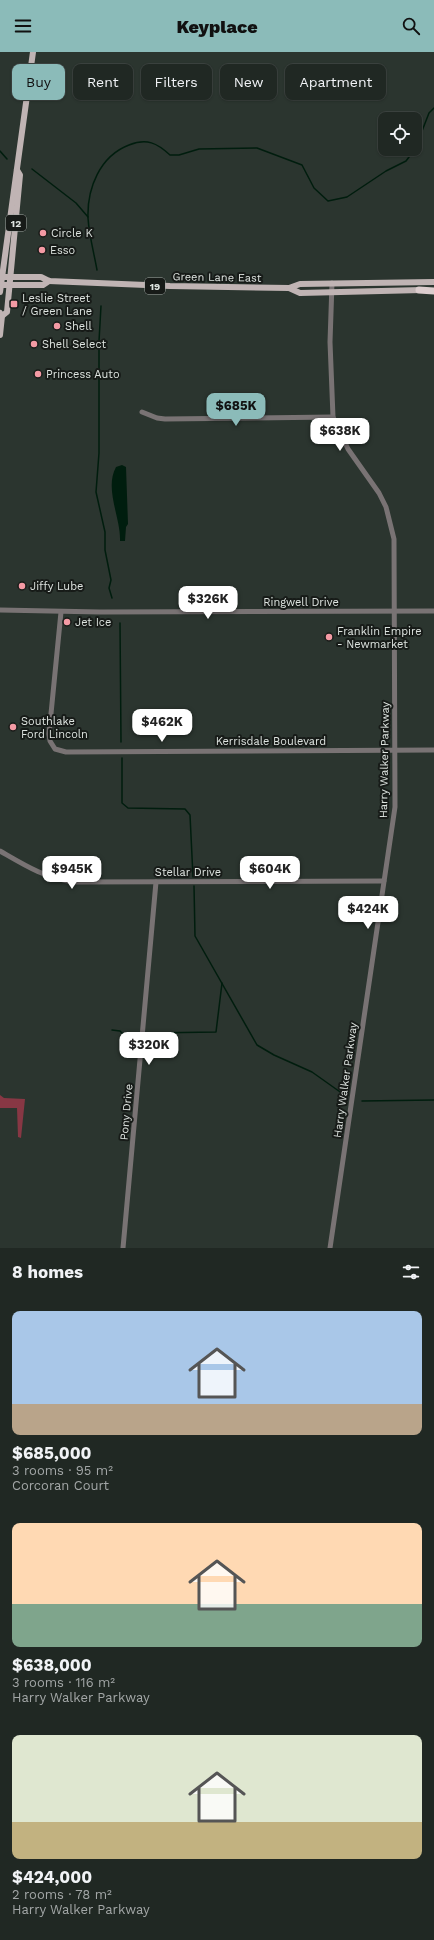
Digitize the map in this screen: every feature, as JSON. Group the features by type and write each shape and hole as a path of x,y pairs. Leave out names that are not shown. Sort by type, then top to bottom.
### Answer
{"highway":[{"path":"419,290 434,291"}],"main road":[{"name":"12","path":"0,287 32,52"},
{"name":"12","path":"0,335 1,314 7,312 11,277 20,175 17,170"},
{"name":"Green Lane East","path":"1,277 41,277 49,281 170,286 289,288 300,284 434,282"},
{"name":"Green Lane East","path":"0,287 10,285 43,285 49,281"},
{"name":"Green Lane East","path":"289,288 300,293 419,290"}],"street":[{"name":"Harry Walker Parkway","path":"330,1248 395,807 394,539 386,507 379,493 348,449 333,417 330,342 333,293 332,284"},
{"path":"142,412 157,418 165,419 333,417"},
{"name":"Ringwell Drive","path":"0,610 61,612 434,611"},
{"name":"Kerrisdale Boulevard","path":"61,612 49,734 50,741 55,750 66,752 434,750"},
{"name":"Stellar Drive","path":"0,851 31,870 47,876 61,880 83,882 384,881"},
{"name":"Pony Drive","path":"123,1248 156,882"}],"shaded area":[{"path":"122,465 126,467 128,524 126,527 125,541 120,541 120,532 112,494 113,476 116,467"},
{"path":"0,1095 4,1098 25,1099 21,1138 18,1137 17,1108 0,1108"}],"waterway":[{"path":"422,131 429,113 434,108"},
{"path":"97,270 90,237 88,218 90,195 97,174 103,165 119,150 129,145 141,142 151,143 161,147 170,155 179,155 199,149 257,148 302,165 314,188 328,201 347,197 386,171 406,161 410,156"},
{"path":"0,151 7,159"},
{"path":"32,169 76,203 88,217"},
{"path":"101,306 99,341 99,453 96,492 105,532 105,550 111,580 109,588 112,598"},
{"path":"120,623 121,742"},
{"path":"122,758 122,803 128,808 185,809 190,815 193,877"},
{"path":"194,886 195,936 257,1045 274,1055 312,1072 343,1094"},
{"path":"150,1033 216,1032 222,983"},
{"path":"112,1030 120,1031 123,1034 136,1034"},
{"path":"362,1101 434,1100"}],"place":[{"name":"Circle K","path":"43,233"},
{"name":"Esso","path":"42,250"},
{"name":"Leslie Street / Green Lane","path":"14,304"},
{"name":"Shell","path":"57,326"},
{"name":"Shell Select","path":"34,344"},
{"name":"Princess Auto","path":"38,374"},
{"name":"Jiffy Lube","path":"22,586"},
{"name":"Jet Ice","path":"67,622"},
{"name":"Franklin Empire - Newmarket","path":"329,637"},
{"name":"Southlake Ford Lincoln","path":"13,727"}]}
